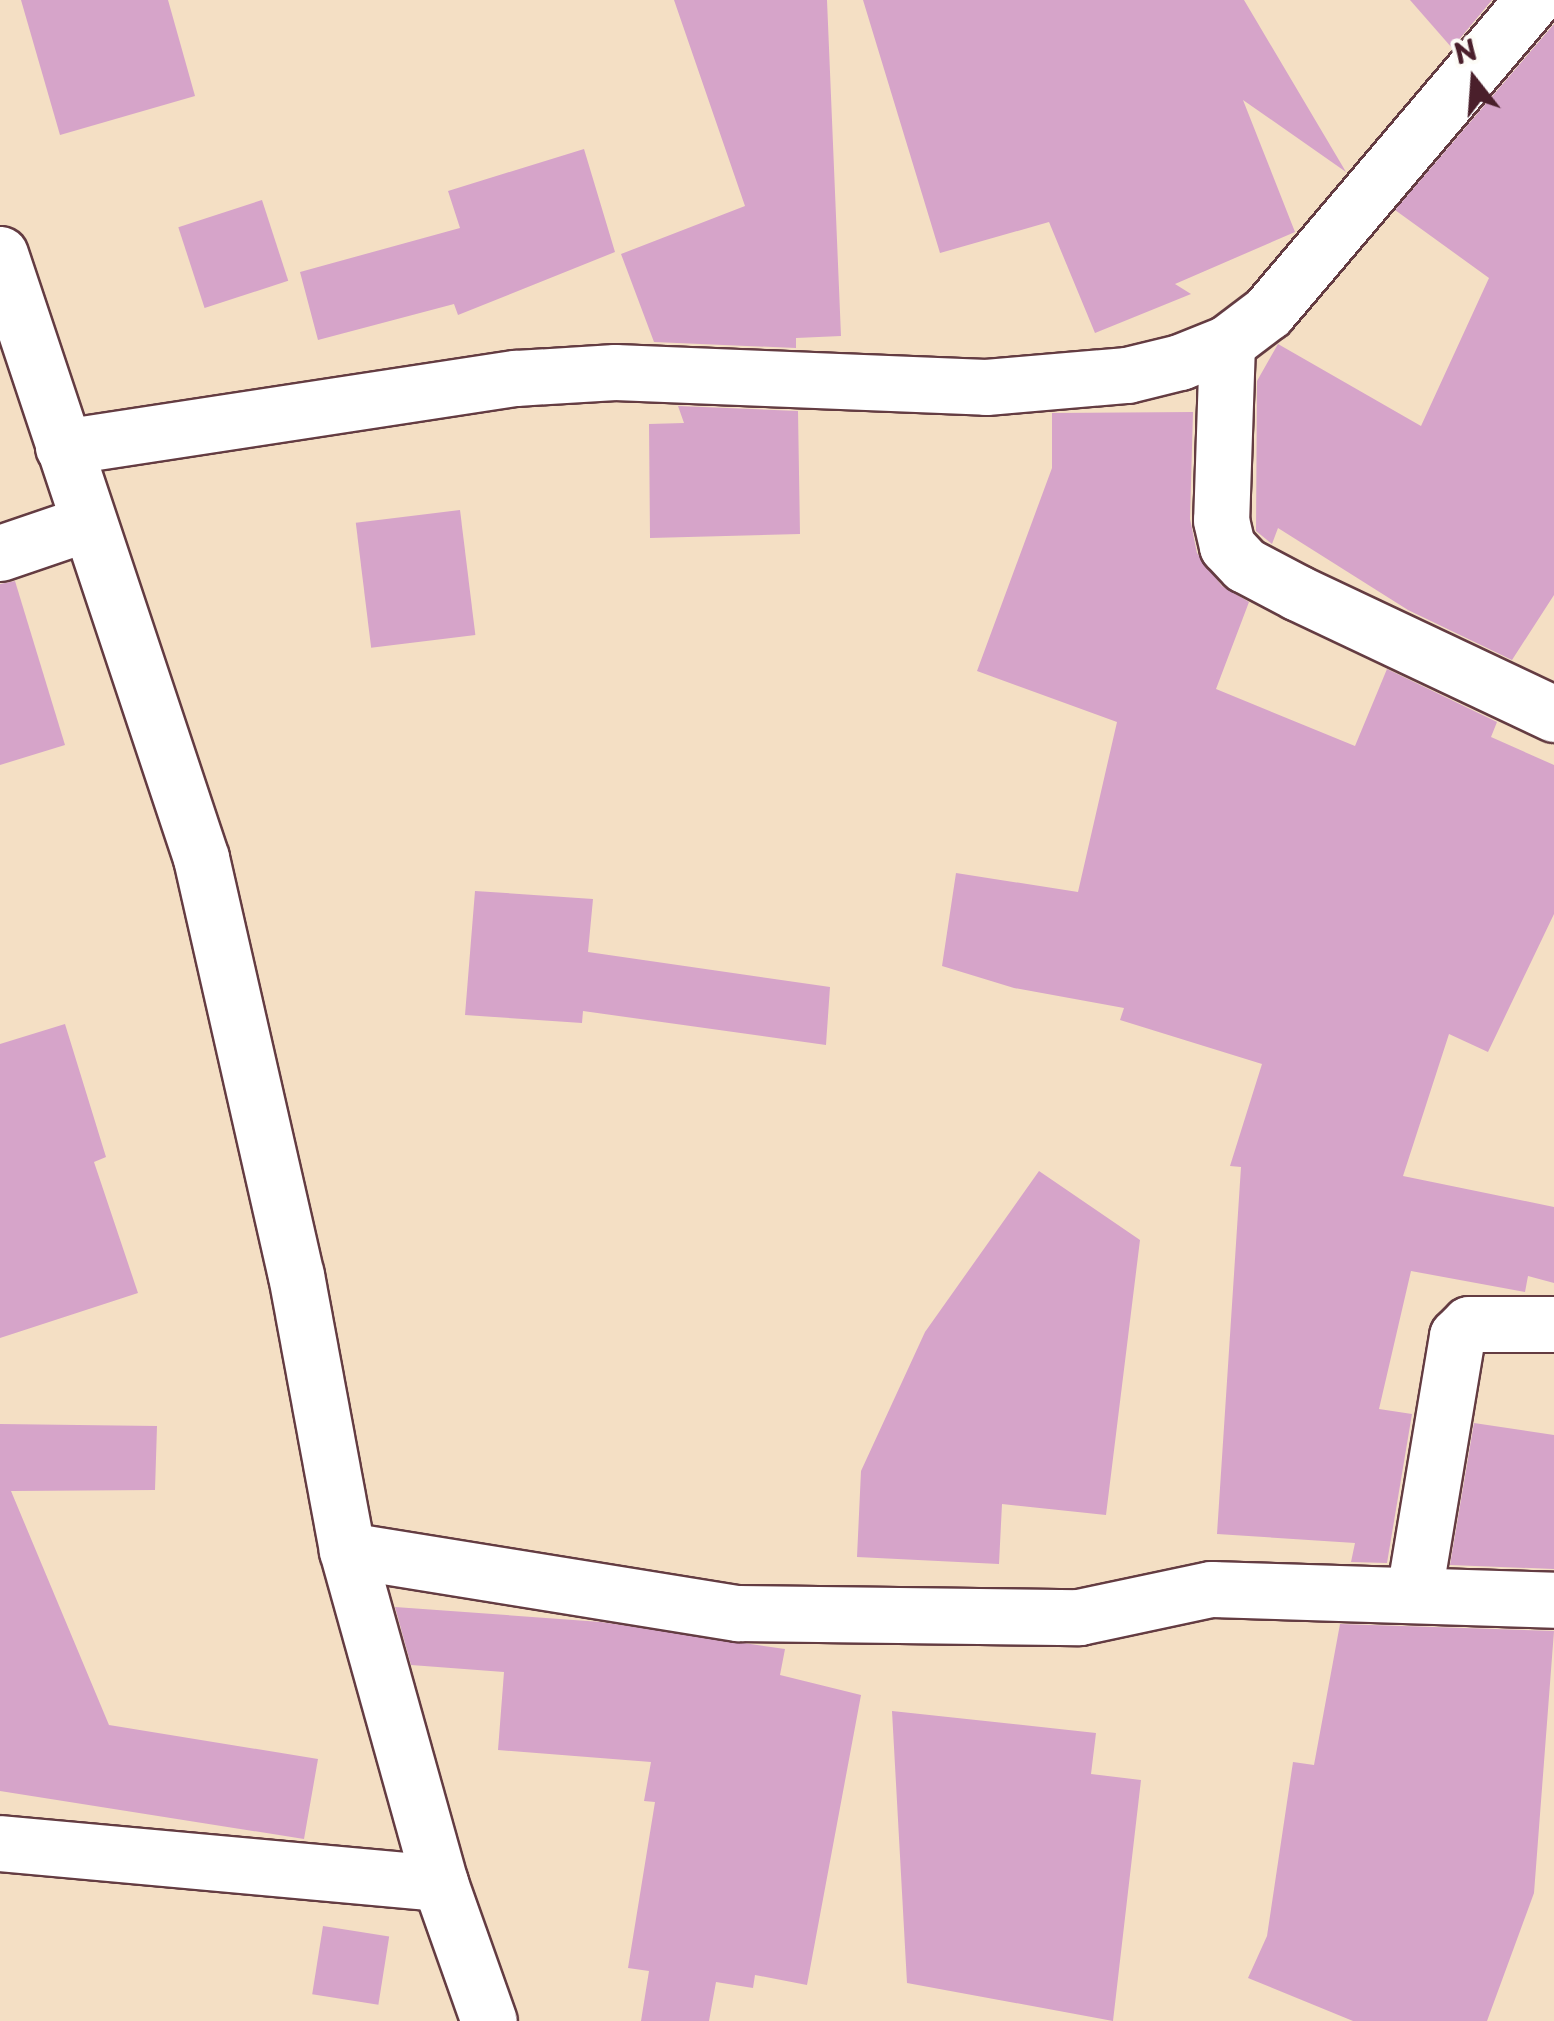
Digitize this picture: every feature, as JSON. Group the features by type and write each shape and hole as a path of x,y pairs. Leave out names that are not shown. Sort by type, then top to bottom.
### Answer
{"street":[{"path":"63,446 516,378 614,372 986,387 1127,375 1226,343 1268,312 1534,0"},
{"path":"0,254 201,858 296,1274 347,1550 440,1883 489,2021"},
{"path":"1226,343 1220,520 1227,546 1245,565 1298,593 1554,714"},
{"path":"0,553 88,523"},
{"path":"1414,1594 1457,1336 1469,1324 1554,1324"},
{"path":"347,1550 738,1613 999,1621 1080,1618 1211,1589 1554,1600"},
{"path":"0,1844 440,1883"}],"building":[{"path":"21,0 168,0 195,96 60,135"},
{"path":"674,0 827,0 841,336 796,338 796,348 654,342 621,254 745,206"},
{"path":"863,0 1244,0 1346,172 1243,100 1295,232 1175,284 1191,294 1095,333 1049,222 940,253"},
{"path":"1410,0 1492,0 1452,48"},
{"path":"1554,24 1554,595 1512,660 1408,610 1278,528 1272,544 1256,531 1257,381 1278,344 1421,426 1489,278 1395,210"},
{"path":"584,149 615,252 458,315 454,304 318,340 300,272 460,228 448,191"},
{"path":"262,200 288,281 205,308 178,227"},
{"path":"678,406 798,411 800,534 650,538 649,424 684,423"},
{"path":"1193,412 1190,519 1197,553 1222,586 1249,602 1216,689 1355,746 1387,669 1497,722 1491,737 1554,765 1554,914 1488,1052 1449,1034 1403,1176 1554,1207 1554,1283 1528,1276 1525,1292 1411,1271 1379,1409 1412,1414 1387,1563 1351,1562 1355,1543 1217,1534 1241,1167 1230,1166 1262,1064 1120,1020 1124,1008 1014,988 942,966 956,873 1078,892 1117,722 977,671 1052,468 1052,413"},
{"path":"460,510 475,635 371,648 356,523"},
{"path":"15,581 65,745 0,765 0,584"},
{"path":"475,891 593,899 588,952 830,987 826,1045 583,1011 582,1023 465,1015"},
{"path":"65,1024 106,1157 94,1162 138,1293 0,1338 0,1044"},
{"path":"1039,1171 1140,1240 1106,1515 1002,1504 999,1564 857,1557 861,1471 925,1332"},
{"path":"1474,1423 1554,1435 1554,1569 1450,1565"},
{"path":"0,1424 157,1426 155,1490 11,1491 109,1725 318,1759 304,1839 0,1791"},
{"path":"395,1607 601,1622 785,1649 780,1675 861,1695 807,1985 755,1975 753,1988 716,1982 709,2021 641,2021 649,1971 628,1968 655,1802 644,1801 651,1762 498,1750 504,1672 411,1665"},
{"path":"1340,1624 1554,1631 1534,1893 1487,2021 1353,2021 1248,1978 1267,1936 1293,1762 1314,1765"},
{"path":"892,1711 1096,1733 1091,1774 1141,1780 1113,2021 907,1983"},
{"path":"323,1926 389,1936 378,2005 312,1994"}]}
